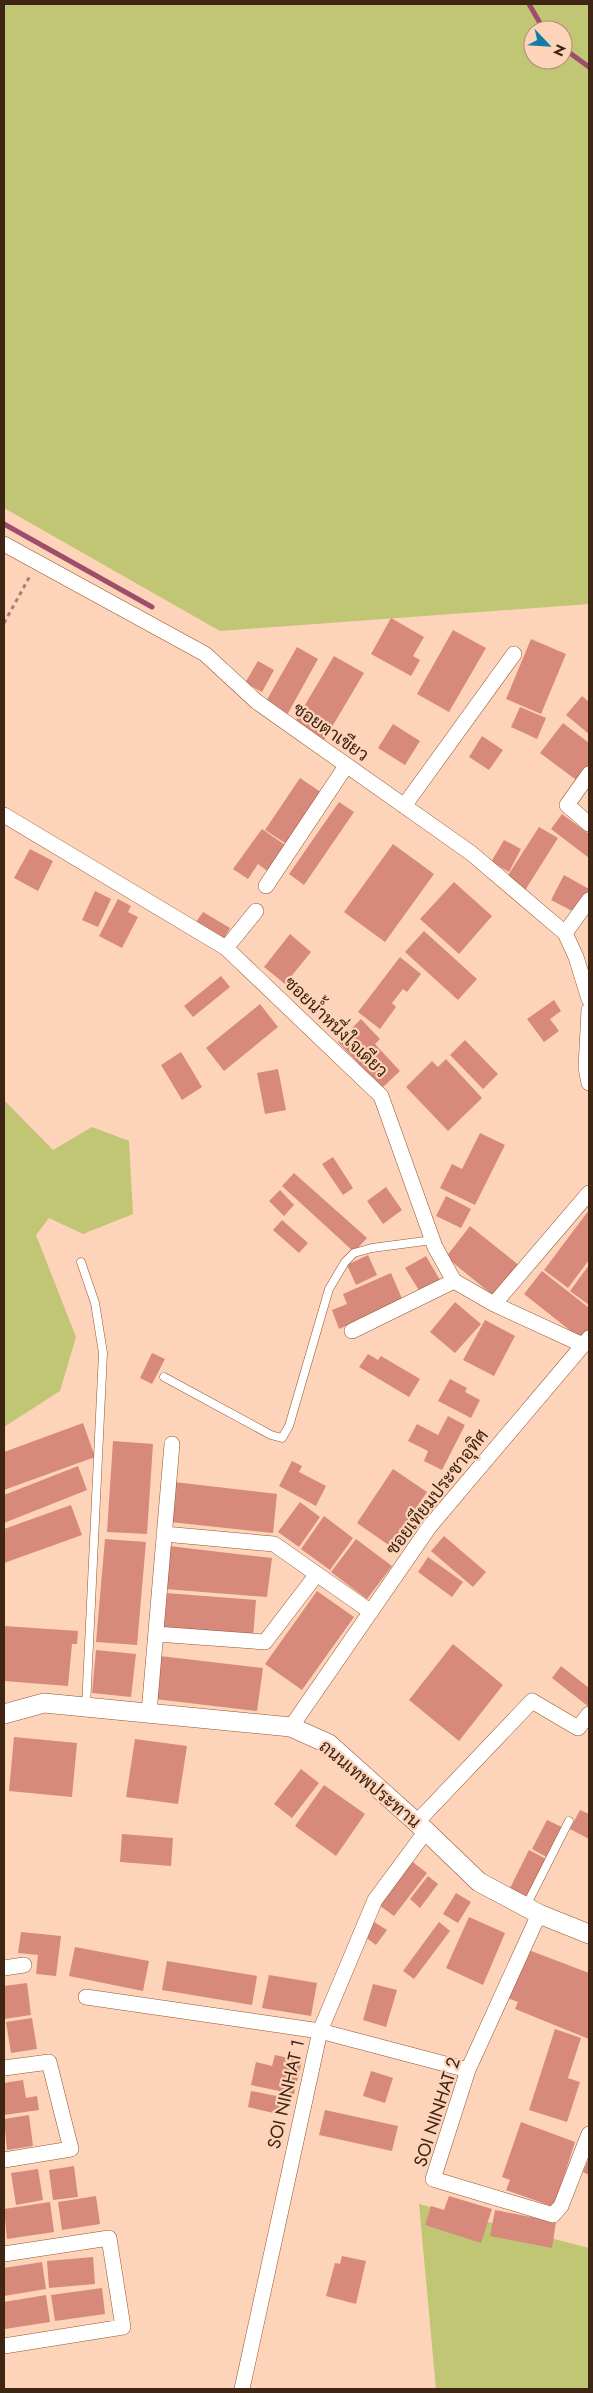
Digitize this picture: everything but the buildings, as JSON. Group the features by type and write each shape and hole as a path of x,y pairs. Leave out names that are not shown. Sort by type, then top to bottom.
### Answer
{"street":[{"name":"ซอยตาเขียว","path":"4,544 205,654 257,702 471,852 565,933 576,957 589,999"},
{"path":"404,806 514,654"},
{"path":"266,886 346,766"},
{"path":"589,774 567,805 589,824"},
{"name":"ซอยน้ำหนึ่งใจเดียว","path":"4,815 226,948 381,1096 433,1240 454,1281"},
{"path":"565,933 589,900"},
{"path":"226,948 256,911"},
{"path":"589,1010 586,1068 589,1083"},
{"path":"494,1304 589,1193"},
{"path":"352,1331 454,1281 494,1304 586,1341"},
{"name":"ซอยเทียมประชาอุทิศ","path":"291,1727 430,1526 586,1341"},
{"path":"149,1713 172,1444"},
{"path":"164,1534 274,1544 371,1612"},
{"path":"156,1634 265,1642 318,1574"},
{"name":"SOI NINHAT 1","path":"242,2389 320,2031 375,1900 421,1827 532,1701 583,1732"},
{"name":"ถนนเทพประทาน","path":"4,1714 44,1703 291,1727 328,1744 479,1882 532,1911 589,1934"},
{"path":"583,1732 589,1714"},
{"name":"SOI NINHAT 2","path":"532,1911 468,2070 433,2179 553,2215 561,2206 589,2134"},
{"path":"4,1968 24,1965"},
{"path":"86,1997 320,2031 468,2070"},
{"path":"4,2068 48,2062 71,2149 4,2160"},
{"path":"4,2254 109,2238 123,2328 4,2346"}],"lane":[{"path":"164,1377 271,1435 282,1438 290,1426 329,1289 344,1262 354,1253 372,1248 433,1240"},
{"path":"81,1262 95,1302 103,1353 86,1707"},
{"path":"532,1911 569,1821"}],"path":[{"path":"4,623 38,563"}],"green space":[{"path":"4,4 589,4 589,604 220,631 4,508"},
{"path":"4,1100 53,1150 92,1127 129,1141 133,1214 83,1234 49,1218 36,1235 76,1337 60,1391 4,1427"},
{"path":"419,2204 589,2248 589,2389 436,2389"}],"waterway":[{"path":"529,4 538,20"},
{"path":"573,55 589,67"},
{"path":"4,524 152,607"}]}
